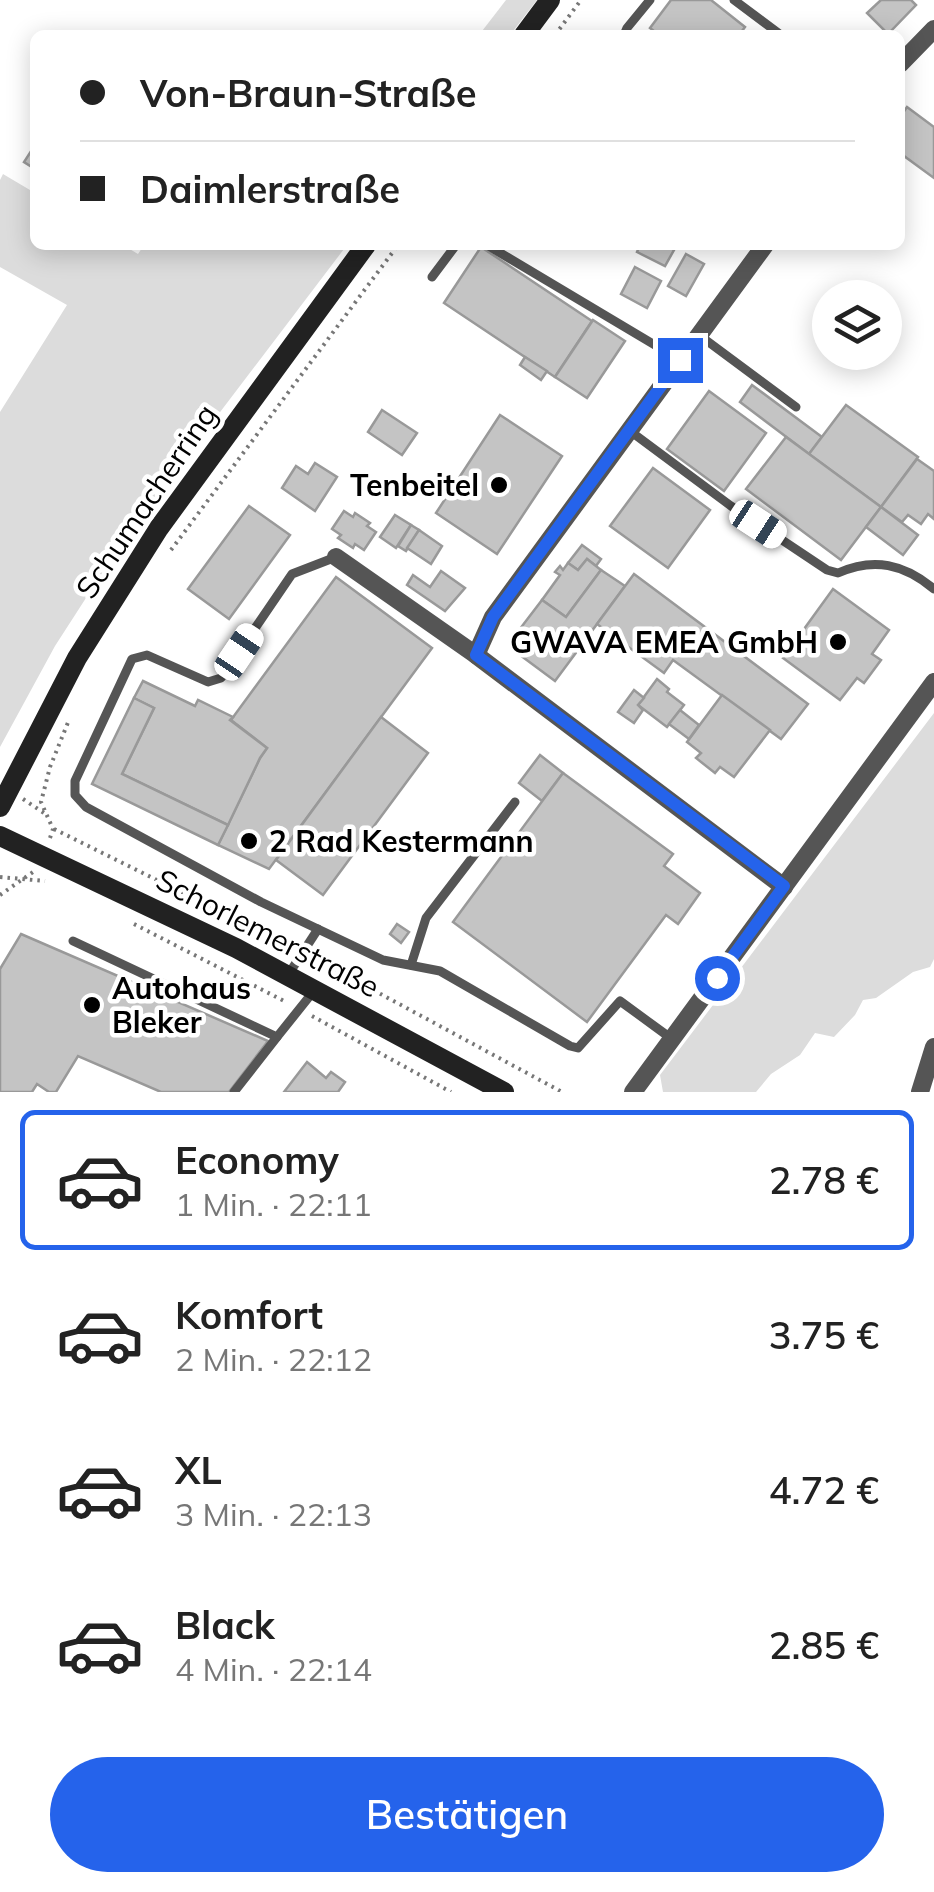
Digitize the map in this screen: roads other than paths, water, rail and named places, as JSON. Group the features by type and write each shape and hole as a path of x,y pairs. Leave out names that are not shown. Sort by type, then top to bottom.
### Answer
{"main road":[{"path":"528,30 550,0"},
{"name":"Schumacherring","path":"3,800 77,658 159,528 362,250"},
{"name":"Schorlemerstraße","path":"0,836 236,948 504,1092"}],"street":[{"path":"905,59 934,29"},
{"path":"476,655 493,617 761,250"},
{"path":"336,557 476,655 784,886"},
{"path":"632,1092 934,682"},
{"path":"920,1092 934,1047"}],"lane":[{"path":"626,30 650,0"},
{"path":"734,0 774,30"},
{"path":"432,277 452,250"},
{"path":"496,250 680,360"},
{"path":"699,335 796,407"},
{"path":"629,430 827,570 838,573 856,565 884,565 915,574 934,589"},
{"path":"336,557 292,574 221,678 208,682 147,655 132,659 75,781 75,795 86,807 262,902 383,960 440,970 570,1046 578,1048 620,1001 672,1039"},
{"path":"411,965 426,918 514,802"},
{"path":"288,975 318,929"},
{"path":"74,940 277,1037"},
{"path":"234,1092 315,989"}],"place":[{"name":"Tenbeitel","path":"499,485"},
{"name":"GWAVA EMEA GmbH","path":"838,642"},
{"name":"2 Rad Kestermann","path":"249,841"},
{"name":"Autohaus Bleker","path":"92,1005"}]}
